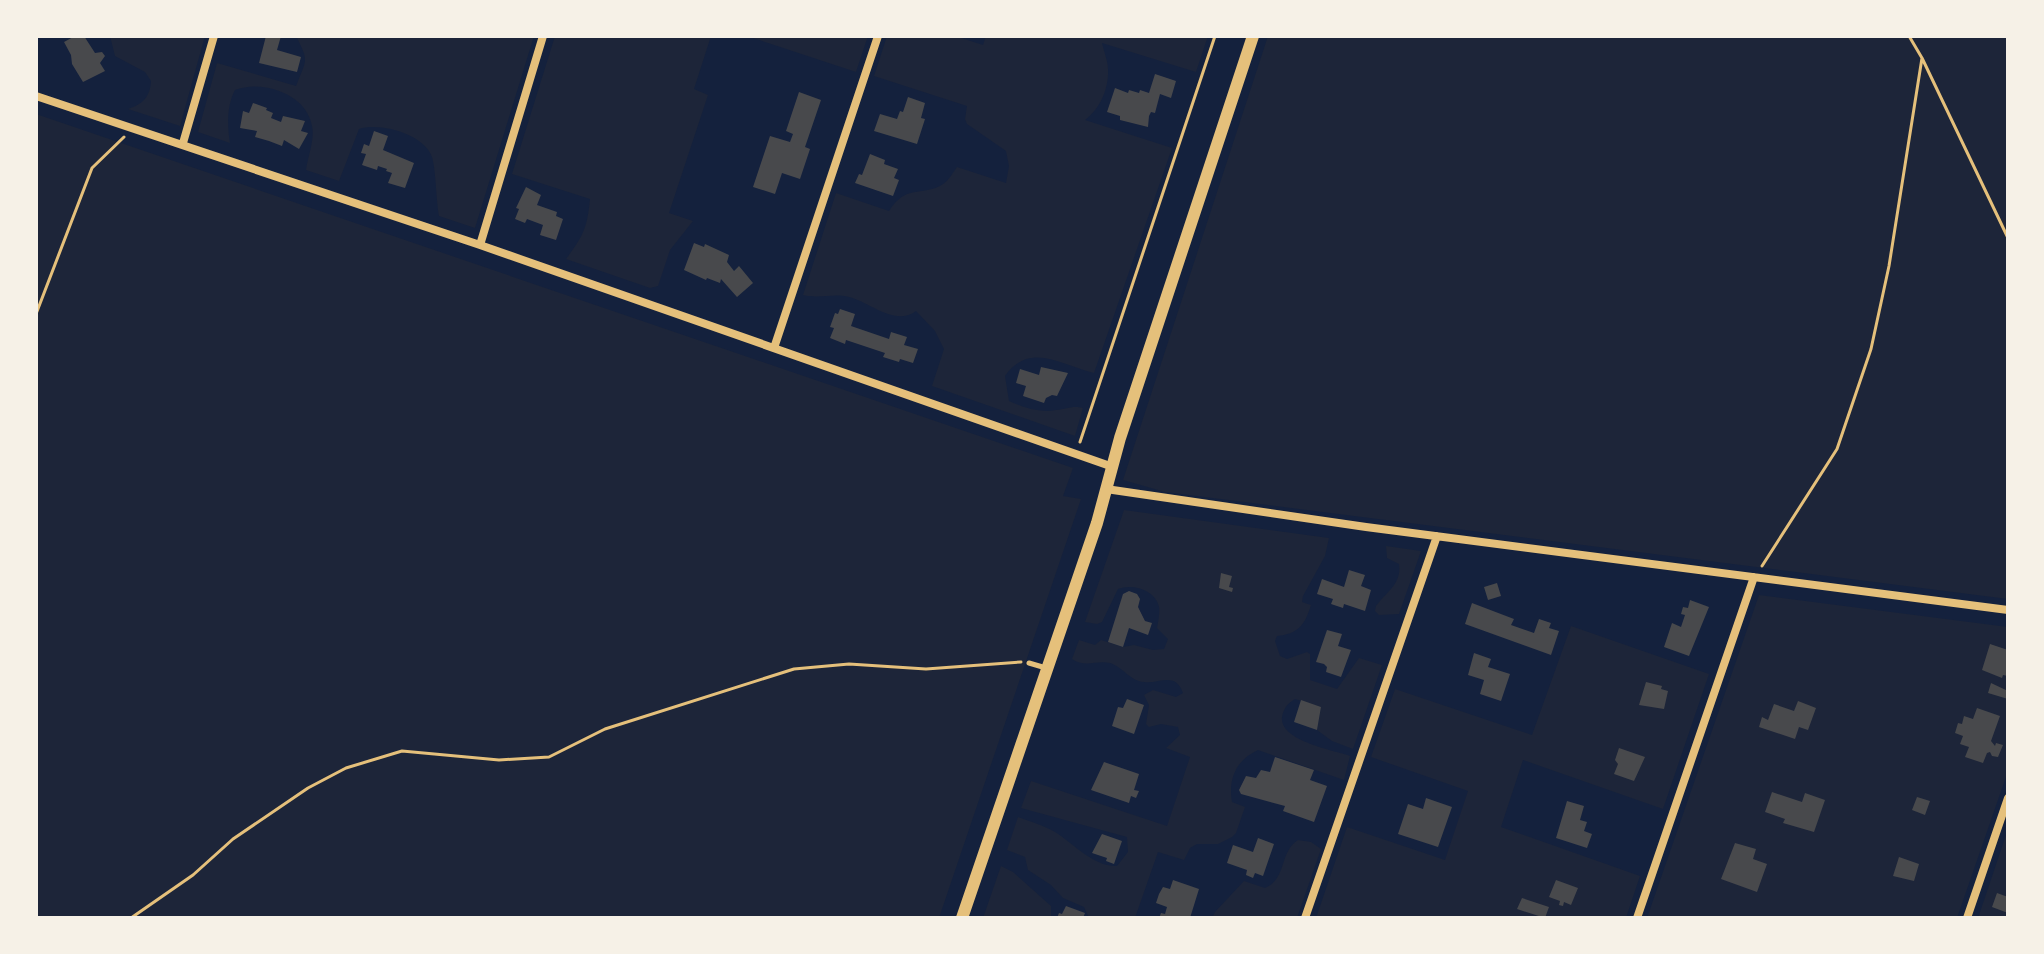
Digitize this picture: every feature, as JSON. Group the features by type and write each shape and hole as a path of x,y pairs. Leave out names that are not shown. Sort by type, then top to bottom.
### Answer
{"street":[{"path":"183,143 214,36"},
{"path":"480,245 543,36"},
{"path":"774,348 878,36"},
{"path":"962,918 1253,36"},
{"path":"36,96 480,245 1113,467"},
{"path":"1106,489 1437,536 2008,610"},
{"path":"1305,918 1437,536"},
{"path":"1637,918 1754,577"},
{"path":"1967,918 2008,798"}],"lane":[{"path":"1029,663 1047,668"}],"path":[{"path":"1076,453 1215,36"},
{"path":"1909,36 2008,238"},
{"path":"1754,577 1837,449 1871,349 1889,266 1922,58"},
{"path":"36,314 92,168 134,127"},
{"path":"131,918 193,875 233,839 308,788 346,768 402,751 499,760 549,757 605,729 794,669 823,665 926,669 1029,663"}],"shaded area":[{"path":"110,36 205,36 180,126 128,109 145,99 151,81 145,72 115,56"},
{"path":"296,36 534,36 475,228 439,216 432,157 420,142 400,132 378,127 359,129 339,181 306,170 312,126 302,105 282,92 258,86 235,90 228,115 230,143 198,132 217,63 296,86 305,60"},
{"path":"555,36 711,36 694,89 708,95 669,213 693,221 670,250 658,286 650,288 566,259 584,231 590,199 512,174"},
{"path":"747,36 868,36 856,72"},
{"path":"887,36 955,36 983,45 986,36 1208,36 1196,72 1102,43 1108,66 1107,84 1099,104 1085,120 1172,148 1094,373 1058,361 1035,358 1015,365 1005,376 1009,401 1015,404 1044,411 1083,408 1075,436 932,386 944,349 935,331 916,311 908,315 891,315 849,297 803,295 836,193 889,211 907,194 943,184 957,167 1006,183 1009,166 1006,151 967,124 967,106 874,76"},
{"path":"1268,36 2008,36 2008,599 1165,492 1123,480"},
{"path":"36,114 1073,468 1063,496 1081,499 939,918 36,918"},
{"path":"1124,510 1329,538 1325,556 1303,596 1302,602 1311,605 1306,618 1295,631 1277,636 1275,641 1280,656 1287,659 1307,652 1310,654 1310,680 1337,689 1359,658 1382,665 1353,749 1332,741 1317,730 1321,707 1295,699 1283,713 1282,722 1295,737 1350,756 1344,780 1258,750 1250,754 1235,771 1231,786 1232,802 1245,807 1236,833 1218,844 1197,844 1190,848 1184,860 1158,852 1135,918 1089,918 1084,907 1063,898 1051,885 1028,870 1025,857 1007,850 1018,817 1055,832 1100,863 1117,866 1128,852 1127,837 1021,808 1031,781 1167,826 1190,757 1166,748 1180,735 1178,727 1161,724 1149,727 1146,724 1149,705 1144,695 1153,690 1176,697 1183,693 1180,686 1171,680 1139,681 1110,663 1081,663 1072,659 1079,640 1095,645 1101,640 1123,647 1134,645 1153,650 1164,649 1168,639 1157,628 1157,601 1148,592 1136,588 1118,589 1102,622 1085,622"},
{"path":"1386,546 1421,551 1399,614 1379,615 1375,611 1376,606 1396,582 1399,571 1399,564 1387,558"},
{"path":"1759,595 2008,627 2008,771 1957,918 1647,918"},
{"path":"1571,626 1709,674 1663,809 1523,760 1501,827 1640,876 1626,918 1316,918 1347,827 1445,860 1468,791 1371,757 1395,689 1532,735"},
{"path":"2008,829 2008,918 1978,918"},
{"path":"1298,840 1311,842 1321,849 1297,918 1212,918 1244,881 1265,888 1272,884 1288,851"},
{"path":"1001,866 1013,872 1051,906 1051,918 983,918"}],"building":[{"path":"75,36 84,36 95,53 102,52 105,56 100,63 105,71 83,82 64,42"},
{"path":"266,36 281,36 277,50 301,57 297,72 259,63"},
{"path":"1155,74 1176,81 1171,98 1160,94 1155,113 1151,112 1149,116 1148,127 1120,120 1120,116 1107,112 1115,88 1128,93 1129,90 1139,93 1140,90 1149,93"},
{"path":"799,92 821,100 805,147 810,149 800,179 782,173 775,194 753,187 770,136 790,142 793,134 786,131"},
{"path":"908,97 925,103 921,118 925,119 917,144 874,131 880,114 897,119"},
{"path":"253,103 267,108 273,113 271,118 281,122 283,116 305,121 301,131 308,133 299,149 284,140 282,146 255,137 257,131 240,128 243,111 249,113"},
{"path":"374,131 388,136 383,150 414,163 405,188 388,183 392,173 387,169 378,166 377,170 362,165 366,154 361,153 364,144 369,146"},
{"path":"870,154 898,169 894,178 899,180 893,196 855,183 859,174 862,175"},
{"path":"526,187 541,195 537,205 557,212 556,216 563,219 556,240 540,235 543,225 527,219 525,223 515,219 519,209 516,208"},
{"path":"694,243 704,247 705,244 729,255 727,262 734,271 739,266 753,283 737,297 721,279 720,283 706,280 684,270"},
{"path":"840,309 855,314 851,326 889,339 891,332 907,337 904,345 918,349 913,363 900,359 899,362 883,357 885,353 830,338 834,328 830,327 835,313 838,314"},
{"path":"1041,367 1068,373 1057,396 1046,398 1044,403 1023,396 1026,386 1016,383 1020,369 1039,375"},
{"path":"1349,570 1365,575 1361,586 1371,590 1365,611 1344,604 1343,608 1331,604 1333,599 1317,594 1322,579 1344,587"},
{"path":"1221,573 1232,576 1229,587 1233,588 1232,592 1219,588"},
{"path":"1497,583 1501,596 1488,600 1484,587"},
{"path":"1129,591 1137,594 1140,599 1138,607 1145,621 1152,623 1148,635 1129,628 1123,647 1108,642 1123,594"},
{"path":"1690,600 1709,607 1689,656 1664,647 1672,623 1681,627 1685,615 1681,614 1683,607 1688,608"},
{"path":"1472,603 1514,619 1511,625 1534,633 1539,619 1551,623 1549,628 1559,631 1551,655 1465,624"},
{"path":"1327,630 1342,634 1338,646 1351,650 1341,677 1326,672 1324,664 1316,662"},
{"path":"1990,644 2008,650 2008,676 2003,675 2002,678 1982,670"},
{"path":"1474,653 1491,659 1488,667 1510,674 1501,701 1480,694 1484,680 1468,675"},
{"path":"1646,682 1668,691 1664,709 1639,705"},
{"path":"1991,683 2008,691 2008,699 1988,693"},
{"path":"1127,699 1144,705 1134,734 1112,726 1118,707 1123,708"},
{"path":"1301,700 1321,707 1317,730 1294,722"},
{"path":"1798,701 1816,708 1808,730 1799,727 1795,739 1759,727 1762,717 1768,720 1774,704 1794,711"},
{"path":"1977,708 2000,716 1991,741 1995,746 1996,743 2003,745 1998,757 1987,753 1983,763 1965,757 1969,747 1960,744 1963,736 1955,733 1964,716 1973,719"},
{"path":"1619,748 1645,757 1634,781 1614,774"},
{"path":"1275,757 1314,770 1310,780 1327,786 1314,822 1283,811 1285,806 1241,794 1239,790 1246,776 1256,778 1261,770 1270,772"},
{"path":"1104,762 1139,774 1134,790 1139,791 1136,798 1131,796 1129,803 1091,790"},
{"path":"1772,792 1802,802 1805,793 1825,800 1814,832 1783,823 1785,819 1765,812"},
{"path":"1917,797 1930,801 1925,815 1912,810"},
{"path":"1426,798 1452,807 1438,847 1398,834 1408,804 1423,809"},
{"path":"1567,801 1584,806 1580,820 1587,822 1584,831 1592,834 1587,848 1556,838"},
{"path":"1102,834 1122,841 1114,864 1092,853"},
{"path":"1258,838 1274,844 1263,876 1255,873 1253,878 1246,875 1247,870 1227,863 1233,845 1253,852"},
{"path":"1735,843 1756,849 1753,859 1767,864 1757,892 1721,879"},
{"path":"1899,857 1919,864 1914,881 1893,876"},
{"path":"1173,880 1199,889 1190,918 1159,918 1161,913 1165,914 1167,907 1156,903 1159,894 1163,887 1170,889"},
{"path":"1556,880 1578,888 1571,905 1564,902 1563,906 1559,905 1560,901 1549,897"},
{"path":"1997,893 2008,897 2008,913 1992,907"},
{"path":"1522,898 1549,907 1545,918 1517,909"},
{"path":"1066,906 1085,913 1083,918 1057,918"}]}
